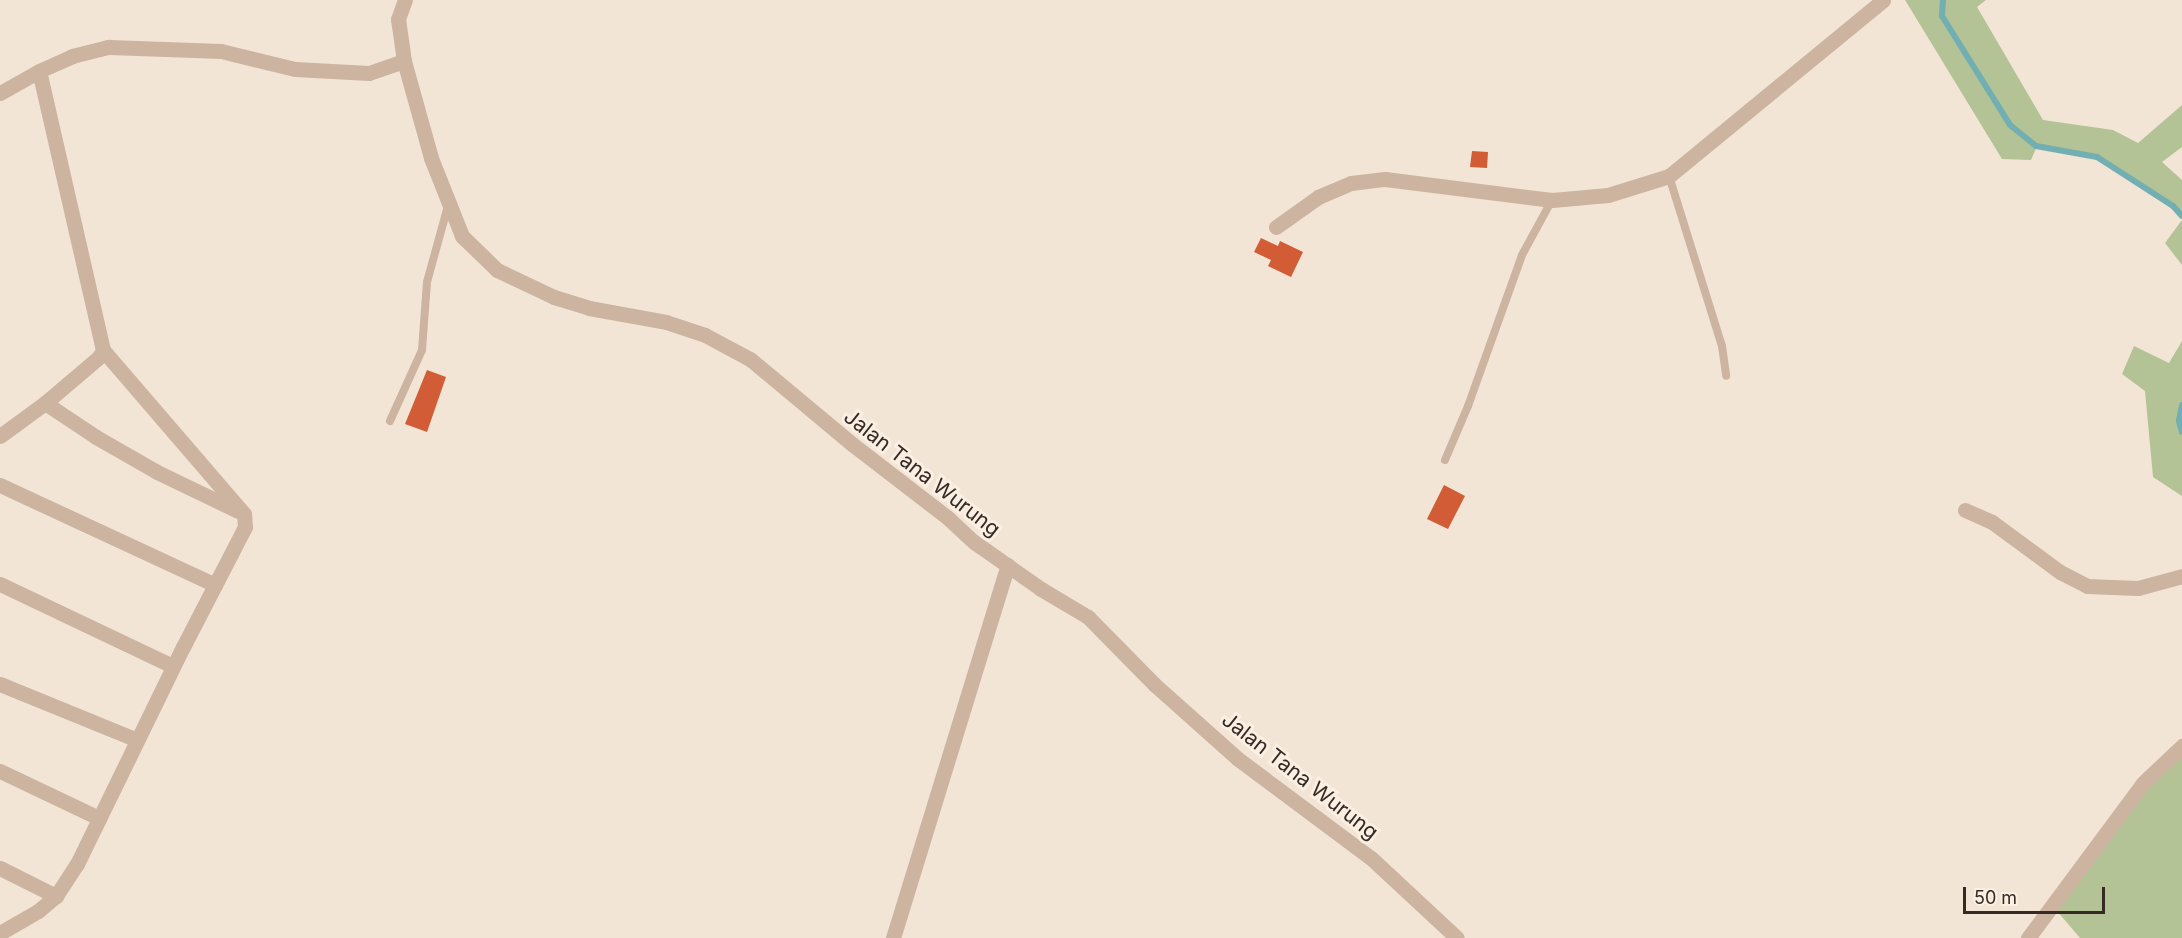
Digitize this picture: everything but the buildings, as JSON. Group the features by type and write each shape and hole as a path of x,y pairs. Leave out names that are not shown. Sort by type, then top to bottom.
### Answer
{"street":[{"name":"Jalan Tana Wurung","path":"405,0 398,19 404,61 431,158 462,236 496,270 554,297 589,308 666,322 705,335 750,359 852,444 948,518 974,542 1088,617 1155,685 1238,759 1371,858 1457,938"},
{"path":"1276,227 1318,197 1351,183 1385,179 1552,200 1608,195 1669,176 1883,0"},
{"path":"0,93 72,56 109,47 134,46 221,51 296,69 352,74 369,73 404,61"},
{"path":"0,933 38,911 56,896 77,864 245,527 244,514 103,350 39,71"},
{"path":"0,436 9,426 45,403 99,357 103,350"},
{"path":"45,403 96,437 157,472 244,514"},
{"path":"0,485 216,585"},
{"path":"1965,510 1986,518 2060,572 2086,586 2138,588 2182,576"},
{"path":"893,938 1008,565"},
{"path":"0,584 174,666"},
{"path":"0,684 137,740"},
{"path":"2028,938 2143,783 2182,746"},
{"path":"0,771 99,818"},
{"path":"0,868 56,896"}],"lane":[{"path":"1669,176 1722,346 1726,376"},
{"path":"1445,460 1468,406 1522,255 1552,200"},
{"path":"390,421 422,350 427,282 449,201"}],"green space":[{"path":"1905,0 1986,0 1977,7 2043,120 2113,130 2138,143 2182,105 2182,147 2162,162 2182,180 2182,216 2173,206 2097,157 2037,146 2031,160 2002,159"},
{"path":"2182,220 2182,265 2165,243"},
{"path":"2182,341 2182,496 2153,477 2145,391 2122,374 2134,346 2169,363"},
{"path":"2182,747 2182,938 2080,938 2051,904"}],"waterway":[{"path":"1943,0 1942,16 2010,125 2036,146 2097,157 2173,206 2182,216"},
{"path":"2182,405 2179,421 2182,432"}]}
